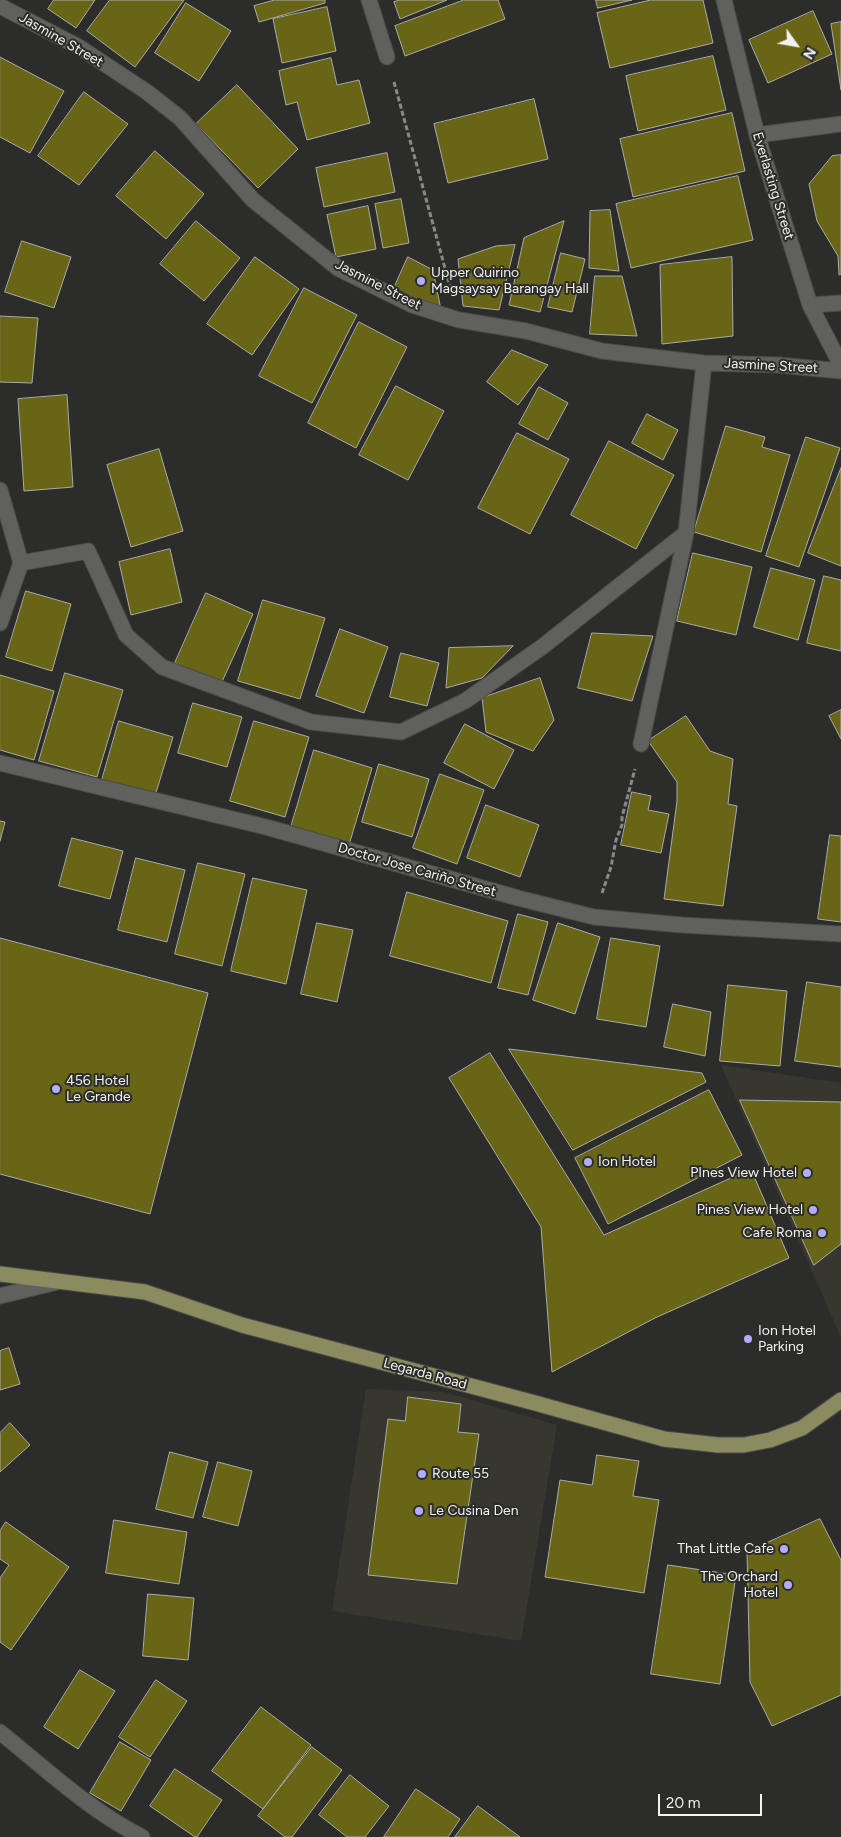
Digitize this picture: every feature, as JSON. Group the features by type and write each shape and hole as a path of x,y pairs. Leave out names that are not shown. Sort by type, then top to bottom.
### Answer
{"main road":[{"name":"Legarda Road","path":"0,1274 145,1292 242,1325 664,1439 718,1445 744,1445 770,1440 802,1428 841,1400"}],"street":[{"path":"369,0 387,57"},
{"name":"Everlasting Street","path":"724,0 757,135 810,305 841,365"},
{"name":"Jasmine Street","path":"0,6 79,47 147,92 180,118 253,200 340,269 412,305 459,320 526,331 602,351 704,364 779,365 841,371"},
{"path":"757,135 841,124"},
{"path":"810,305 841,303"},
{"path":"641,744 686,534 704,364"},
{"path":"0,490 21,563 0,624"},
{"path":"21,563 88,551 126,635 162,667 311,722 401,732 465,701 542,647 686,534"},
{"name":"Doctor Jose Cariño Street","path":"0,763 266,827 518,898 594,917 682,925 841,934"},
{"path":"0,1296 60,1281"},
{"path":"0,1732 79,1798 120,1826 142,1837"}],"path":[{"path":"387,57 459,320"},
{"path":"594,917 611,868 616,840 622,826 622,817 631,788"}],"shaded area":[{"name":"Pines View Hotel","path":"721,1065 841,1083 841,1337"},
{"path":"366,1389 444,1392 557,1425 521,1641 332,1611"}],"building":[{"path":"54,0 95,0 76,28 48,9"},
{"path":"110,0 184,0 135,67 87,31"},
{"path":"275,0 325,0 325,3 259,22 254,6"},
{"path":"400,0 447,0 400,19 394,2"},
{"path":"464,0 498,0 505,19 405,56 395,26"},
{"path":"596,0 632,0 598,8"},
{"path":"651,0 703,0 713,43 610,68 597,13"},
{"path":"186,3 231,31 199,81 155,53"},
{"path":"327,7 336,51 282,63 273,19"},
{"path":"813,11 832,54 768,83 749,40"},
{"path":"841,22 841,90 831,24"},
{"path":"713,56 726,110 638,131 626,76"},
{"path":"0,57 64,91 30,153 0,137"},
{"path":"331,58 337,85 359,80 370,123 307,140 297,102 286,105 279,71"},
{"path":"237,85 298,149 258,188 196,124"},
{"path":"84,92 128,124 79,185 38,156"},
{"path":"534,99 548,159 448,183 434,124"},
{"path":"732,113 745,171 633,197 620,139"},
{"path":"155,151 204,194 166,239 116,196"},
{"path":"387,153 395,192 324,207 316,168"},
{"path":"841,155 841,274 839,275 838,256 817,221 809,184 832,156"},
{"path":"738,176 753,240 631,268 616,204"},
{"path":"401,199 409,243 383,248 375,204"},
{"path":"368,206 376,249 336,257 327,215"},
{"path":"610,210 619,271 589,268 590,211"},
{"path":"196,221 240,258 204,301 160,264"},
{"path":"564,221 540,312 509,305 524,238"},
{"path":"22,241 71,257 54,308 5,292"},
{"path":"515,245 499,310 463,306 458,259 496,246"},
{"path":"561,253 585,259 572,312 548,307"},
{"path":"255,257 299,289 252,355 207,324"},
{"path":"408,257 433,270 441,310 394,288"},
{"path":"732,257 733,336 662,344 660,265"},
{"path":"595,276 622,276 637,336 590,334"},
{"path":"304,288 357,315 312,403 259,376"},
{"path":"0,316 38,318 32,383 0,382"},
{"path":"359,322 407,347 356,448 308,423"},
{"path":"512,350 548,365 518,405 487,382"},
{"path":"396,386 444,411 408,480 359,455"},
{"path":"539,387 568,403 548,440 519,424"},
{"path":"67,395 73,487 24,491 18,399"},
{"path":"647,414 678,430 663,460 632,443"},
{"path":"726,426 765,437 762,447 790,455 761,552 694,532"},
{"path":"517,433 569,459 530,534 478,508"},
{"path":"806,437 840,448 799,567 766,556"},
{"path":"609,441 674,475 636,549 571,515"},
{"path":"159,449 183,531 131,547 107,465"},
{"path":"841,468 841,566 808,553"},
{"path":"170,549 182,602 131,615 119,562"},
{"path":"693,553 752,567 736,635 677,621"},
{"path":"771,568 815,580 798,640 754,627"},
{"path":"824,576 841,580 841,651 807,643"},
{"path":"26,591 71,604 52,671 6,657"},
{"path":"206,593 253,614 221,684 175,663"},
{"path":"263,600 325,618 300,699 238,681"},
{"path":"340,629 388,647 364,713 316,696"},
{"path":"592,633 653,636 632,701 578,688"},
{"path":"513,646 482,678 446,688 449,648"},
{"path":"401,653 439,663 427,706 390,697"},
{"path":"65,673 123,690 97,777 39,761"},
{"path":"0,675 54,691 34,760 0,750"},
{"path":"540,678 554,720 533,751 486,732 482,698"},
{"path":"193,703 242,717 227,767 178,753"},
{"path":"841,710 841,739 829,716"},
{"path":"686,716 710,751 733,759 728,804 737,806 723,906 664,899 677,801 677,782 648,741"},
{"path":"119,721 173,737 155,796 102,780"},
{"path":"254,721 309,737 285,817 230,801"},
{"path":"465,724 514,750 494,789 444,763"},
{"path":"314,750 372,768 349,845 291,827"},
{"path":"379,764 429,779 412,837 362,822"},
{"path":"440,774 484,790 457,864 413,848"},
{"path":"632,792 651,796 648,810 669,814 661,853 621,845"},
{"path":"486,805 539,825 520,877 467,858"},
{"path":"0,821 5,822 0,841"},
{"path":"830,835 841,836 841,922 818,919"},
{"path":"72,838 123,851 110,899 59,886"},
{"path":"136,858 185,870 167,942 118,930"},
{"path":"198,863 245,874 222,966 175,954"},
{"path":"253,878 307,890 286,984 231,971"},
{"path":"407,892 508,921 491,983 390,956"},
{"path":"518,914 548,922 528,995 498,988"},
{"path":"317,923 353,930 337,1002 301,994"},
{"path":"558,923 600,937 575,1014 533,1000"},
{"path":"0,938 208,993 150,1214 0,1174"},
{"path":"611,938 660,946 646,1027 597,1019"},
{"path":"807,982 841,987 841,1067 795,1061"},
{"path":"728,985 787,991 780,1066 720,1061"},
{"path":"673,1004 711,1012 705,1056 664,1047"},
{"path":"509,1049 702,1073 706,1082 573,1150"},
{"path":"490,1053 604,1235 751,1169 789,1258 655,1318 552,1372 541,1227 449,1078"},
{"path":"709,1090 742,1155 608,1224 575,1158"},
{"name":"Pines View Hotel","path":"740,1100 841,1102 841,1244 814,1265"},
{"path":"9,1348 20,1384 0,1390 0,1351"},
{"path":"408,1397 461,1404 458,1432 479,1434 457,1584 368,1575 388,1419 405,1421"},
{"path":"10,1423 30,1445 0,1472 0,1433"},
{"path":"170,1452 208,1462 193,1518 156,1509"},
{"path":"597,1455 639,1461 633,1496 659,1500 644,1593 545,1577 560,1480 592,1485"},
{"path":"218,1462 252,1471 238,1526 203,1517"},
{"path":"820,1519 841,1560 841,1695 772,1726 750,1682 747,1552"},
{"path":"114,1520 187,1532 179,1584 106,1573"},
{"path":"6,1522 69,1567 11,1650 0,1642 0,1578 9,1565 0,1559 0,1531"},
{"path":"668,1565 736,1575 720,1684 651,1674"},
{"path":"148,1594 194,1598 188,1660 143,1656"},
{"path":"80,1670 115,1691 78,1749 44,1727"},
{"path":"156,1680 187,1701 150,1757 119,1737"},
{"path":"261,1707 311,1745 263,1809 212,1771"},
{"path":"120,1742 151,1760 121,1811 90,1793"},
{"path":"312,1747 342,1770 292,1837 285,1837 258,1816"},
{"path":"175,1769 222,1800 197,1837 150,1806"},
{"path":"350,1775 389,1806 365,1837 347,1837 319,1815"},
{"path":"416,1789 460,1819 448,1837 384,1837"},
{"path":"478,1806 520,1837 455,1837"}],"place":[{"name":"Upper Quirino Magsaysay Barangay Hall","path":"421,281"},
{"name":"456 Hotel Le Grande","path":"56,1089"},
{"name":"Ion Hotel","path":"588,1162"},
{"name":"PInes View Hotel","path":"807,1173"},
{"name":"Pines View Hotel","path":"813,1210"},
{"name":"Cafe Roma","path":"822,1233"},
{"name":"Ion Hotel Parking","path":"748,1339"},
{"name":"Route 55","path":"422,1474"},
{"name":"Le Cusina Den","path":"419,1511"},
{"name":"That Little Cafe","path":"784,1549"},
{"name":"The Orchard Hotel","path":"788,1585"}]}
